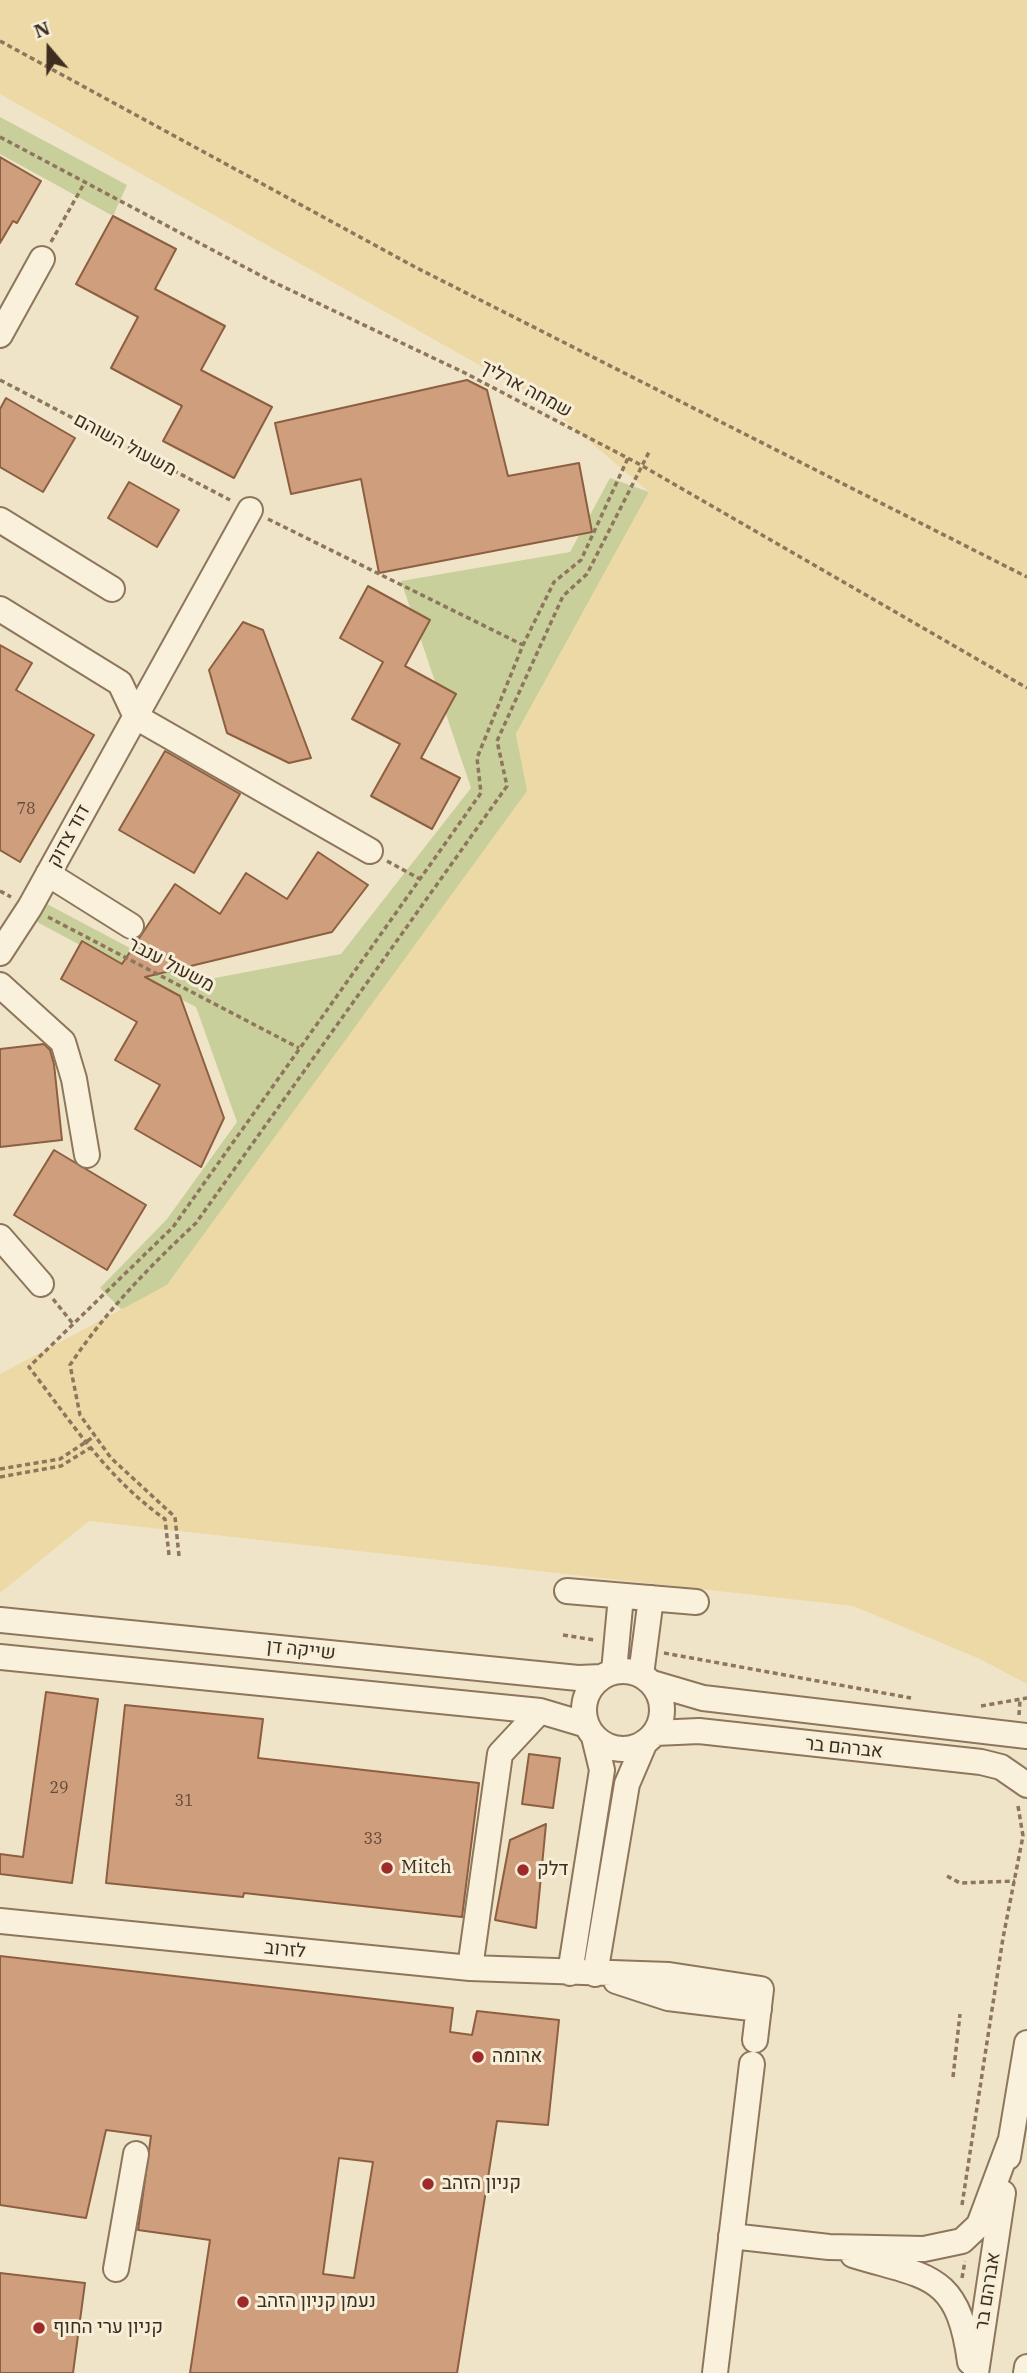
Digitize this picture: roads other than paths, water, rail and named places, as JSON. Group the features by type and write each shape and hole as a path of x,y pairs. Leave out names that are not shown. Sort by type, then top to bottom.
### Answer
{"street":[{"path":"0,335 42,259"},
{"name":"דוד צדוק","path":"0,953 30,907 250,510"},
{"path":"0,520 112,589"},
{"path":"0,609 120,683 136,717 370,851"},
{"path":"48,874 131,926"},
{"path":"0,985 63,1042 74,1079 87,1155"},
{"path":"0,1237 41,1284"},
{"path":"566,1591 696,1602"},
{"path":"608,1674 621,1596"},
{"path":"646,1679 651,1598"},
{"name":"שייקה דן","path":"0,1620 578,1678 608,1674"},
{"name":"שייקה דן","path":"0,1657 540,1712 591,1731"},
{"path":"608,1674 646,1679 660,1694 663,1708 627,1784 583,1974 602,1770 584,1713 585,1699 591,1686 608,1674"},
{"name":"אברהם בר","path":"646,1679 703,1698 1027,1736"},
{"path":"470,1968 500,1754 540,1712"},
{"path":"591,1731 605,1745 618,1749 632,1748 650,1738"},
{"name":"אברהם בר","path":"650,1738 699,1731 981,1762 1001,1767 1019,1792"},
{"name":"לזרוב","path":"0,1921 470,1968 583,1974 668,1998 760,1999 731,2235"},
{"name":"אברהם בר","path":"973,2373 1027,2043"},
{"path":"715,2373 731,2235 829,2247 933,2248 962,2241 979,2225 1010,2142"},
{"path":"116,2269 136,2154"},
{"path":"829,2247 901,2267 941,2284 958,2311 973,2373"},
{"path":"1026,2373 1027,2367"}],"place":[{"name":"Mitch","path":"387,1868"},
{"name":"דלק","path":"523,1870"},
{"name":"ארומה","path":"478,2057"},
{"name":"קניון הזהב","path":"428,2184"},
{"name":"נעמן קניון הזהב","path":"243,2302"},
{"name":"קניון ערי החוף","path":"39,2328"}]}
